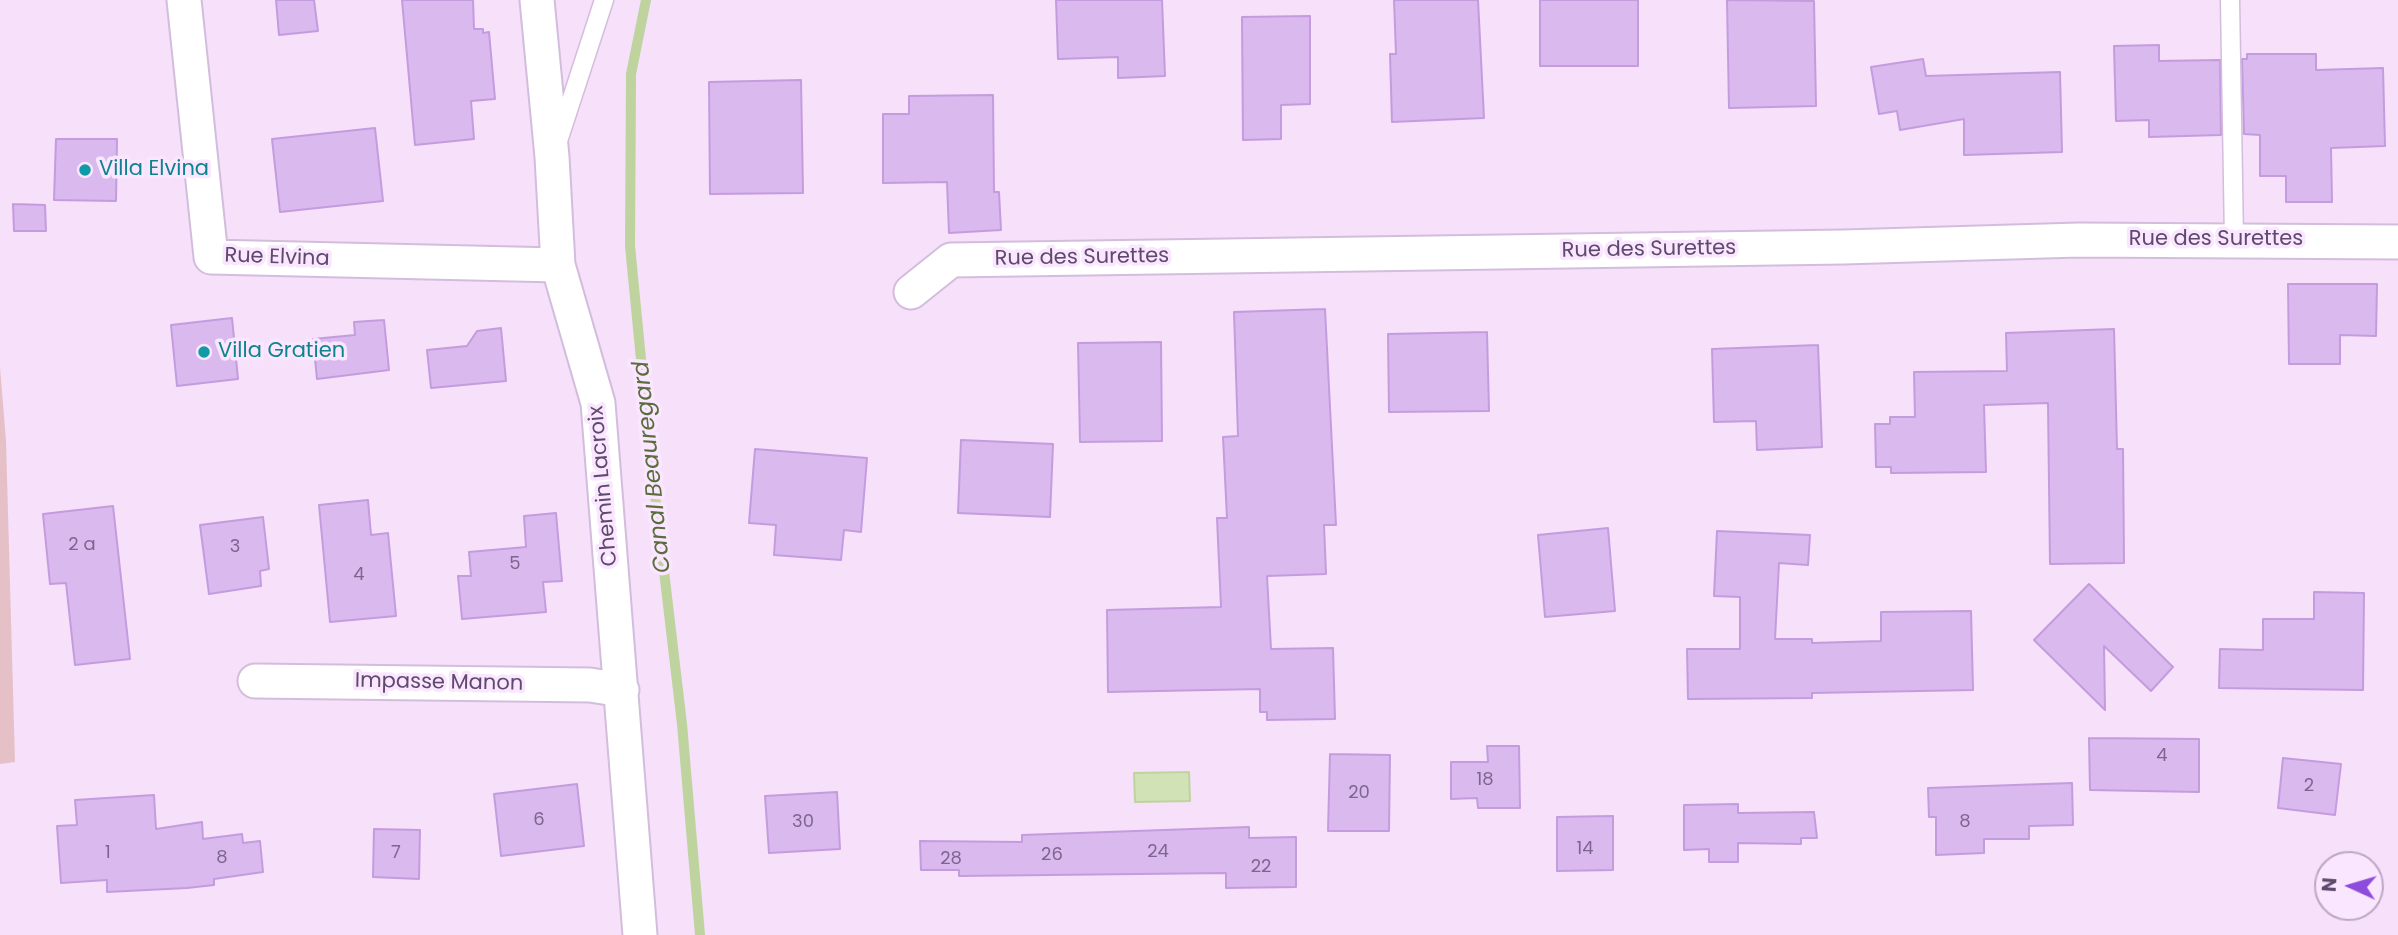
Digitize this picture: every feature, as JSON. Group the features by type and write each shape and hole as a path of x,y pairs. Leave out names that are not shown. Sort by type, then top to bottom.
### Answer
{"street":[{"name":"Rue Elvina","path":"184,0 211,257 558,265"},
{"name":"Chemin Lacroix","path":"537,0 552,157 558,265 598,403 640,935"},
{"name":"Rue des Surettes","path":"911,292 951,260 2234,240 2398,242"},
{"name":"Impasse Manon","path":"255,681 590,685 622,690"}],"lane":[{"path":"552,157 604,0"},
{"path":"2230,0 2234,240"}],"shaded area":[{"path":"0,367 6,441 15,762 0,764"},
{"path":"1189,772 1190,801 1135,802 1134,773"}],"building":[{"path":"276,0 314,0 318,31 279,35"},
{"path":"402,0 473,0 474,29 483,29 483,33 489,32 495,99 471,101 474,139 415,145"},
{"path":"1056,0 1162,0 1165,76 1118,78 1118,57 1058,59"},
{"path":"1394,0 1478,0 1484,118 1392,122 1390,54 1396,54"},
{"path":"1540,0 1638,0 1638,66 1540,66"},
{"path":"1727,0 1814,1 1816,106 1729,108"},
{"path":"1310,16 1310,104 1281,105 1281,139 1243,140 1242,17"},
{"path":"2159,45 2159,61 2220,60 2221,135 2149,137 2149,120 2116,121 2114,46"},
{"path":"2247,54 2316,54 2316,70 2383,68 2385,146 2331,148 2332,202 2286,202 2286,176 2260,176 2260,135 2244,134 2242,59 2247,59"},
{"path":"1923,59 1926,76 2060,72 2062,152 1964,155 1964,119 1900,130 1897,111 1879,114 1871,67"},
{"path":"801,80 803,193 710,194 709,82"},
{"path":"993,95 994,192 999,192 1001,230 949,233 947,182 883,183 883,114 909,114 909,96"},
{"path":"375,128 383,201 280,212 272,139"},
{"name":"Villa Elvina","path":"56,139 117,139 116,201 54,200"},
{"path":"13,204 45,205 46,231 14,231"},
{"path":"2288,284 2377,284 2376,336 2340,335 2340,364 2289,364"},
{"path":"1325,309 1336,525 1324,525 1326,574 1267,576 1271,649 1333,648 1335,719 1267,720 1267,712 1260,712 1260,689 1108,692 1107,610 1221,607 1217,518 1227,518 1223,437 1238,436 1234,312"},
{"name":"Villa Gratien","path":"232,318 238,379 177,386 171,325"},
{"path":"384,320 389,370 317,379 313,339 355,335 354,322"},
{"path":"501,328 506,381 431,388 427,350 467,346 477,331"},
{"path":"2114,329 2117,449 2123,449 2124,563 2050,564 2048,403 1984,405 1986,472 1891,473 1891,467 1876,467 1875,424 1890,424 1890,417 1915,417 1914,372 2007,371 2006,333"},
{"path":"1487,332 1489,411 1389,412 1388,334"},
{"path":"1161,342 1162,441 1080,442 1078,343"},
{"path":"1818,345 1822,447 1757,450 1756,421 1714,422 1712,349"},
{"path":"961,440 1053,444 1050,517 958,513"},
{"path":"755,449 867,458 861,532 844,530 841,560 774,555 776,525 749,523"},
{"path":"368,500 371,535 388,533 396,616 330,622 319,505"},
{"path":"113,506 130,659 75,665 66,583 50,584 43,514"},
{"path":"556,513 562,581 543,582 546,612 462,619 458,576 471,576 469,552 526,547 524,516"},
{"path":"263,517 269,569 260,571 261,586 209,594 200,525"},
{"path":"1608,528 1615,611 1545,617 1538,535"},
{"path":"1717,531 1810,535 1808,565 1779,563 1775,639 1812,639 1812,643 1881,641 1881,612 1971,611 1973,690 1812,693 1812,698 1688,699 1687,649 1740,649 1740,597 1714,596"},
{"path":"2089,584 2173,667 2151,691 2104,646 2105,710 2034,640"},
{"path":"2314,592 2364,593 2363,690 2219,688 2220,649 2263,650 2263,619 2314,619"},
{"path":"2089,738 2199,739 2199,792 2090,790"},
{"path":"1487,746 1519,746 1520,808 1478,808 1477,798 1451,799 1451,762 1488,762"},
{"path":"1330,754 1390,755 1389,831 1328,831"},
{"path":"2283,758 2341,764 2335,815 2278,808"},
{"path":"2072,783 2073,825 2029,826 2029,839 1984,839 1984,853 1936,855 1936,817 1929,817 1928,788"},
{"path":"577,784 584,846 501,856 494,794"},
{"path":"837,792 840,849 769,853 765,796"},
{"path":"154,795 156,829 202,822 203,839 242,834 243,843 260,841 263,872 214,879 214,885 187,888 107,892 107,880 61,883 57,826 77,825 75,800"},
{"path":"1738,804 1738,813 1814,812 1817,838 1801,838 1801,844 1738,843 1738,862 1709,862 1709,849 1684,850 1684,805"},
{"path":"1613,816 1613,870 1557,871 1557,817"},
{"path":"1249,827 1249,838 1296,837 1296,887 1226,888 1226,873 959,876 959,870 921,870 920,841 1022,842 1022,835"},
{"path":"374,829 420,830 419,879 373,877"}],"waterway":[{"name":"Canal Beauregard","path":"646,0 631,74 630,246 650,452 682,724 700,935"}],"place":[{"name":"Villa Elvina","path":"85,170"},
{"name":"Villa Gratien","path":"204,352"}]}
